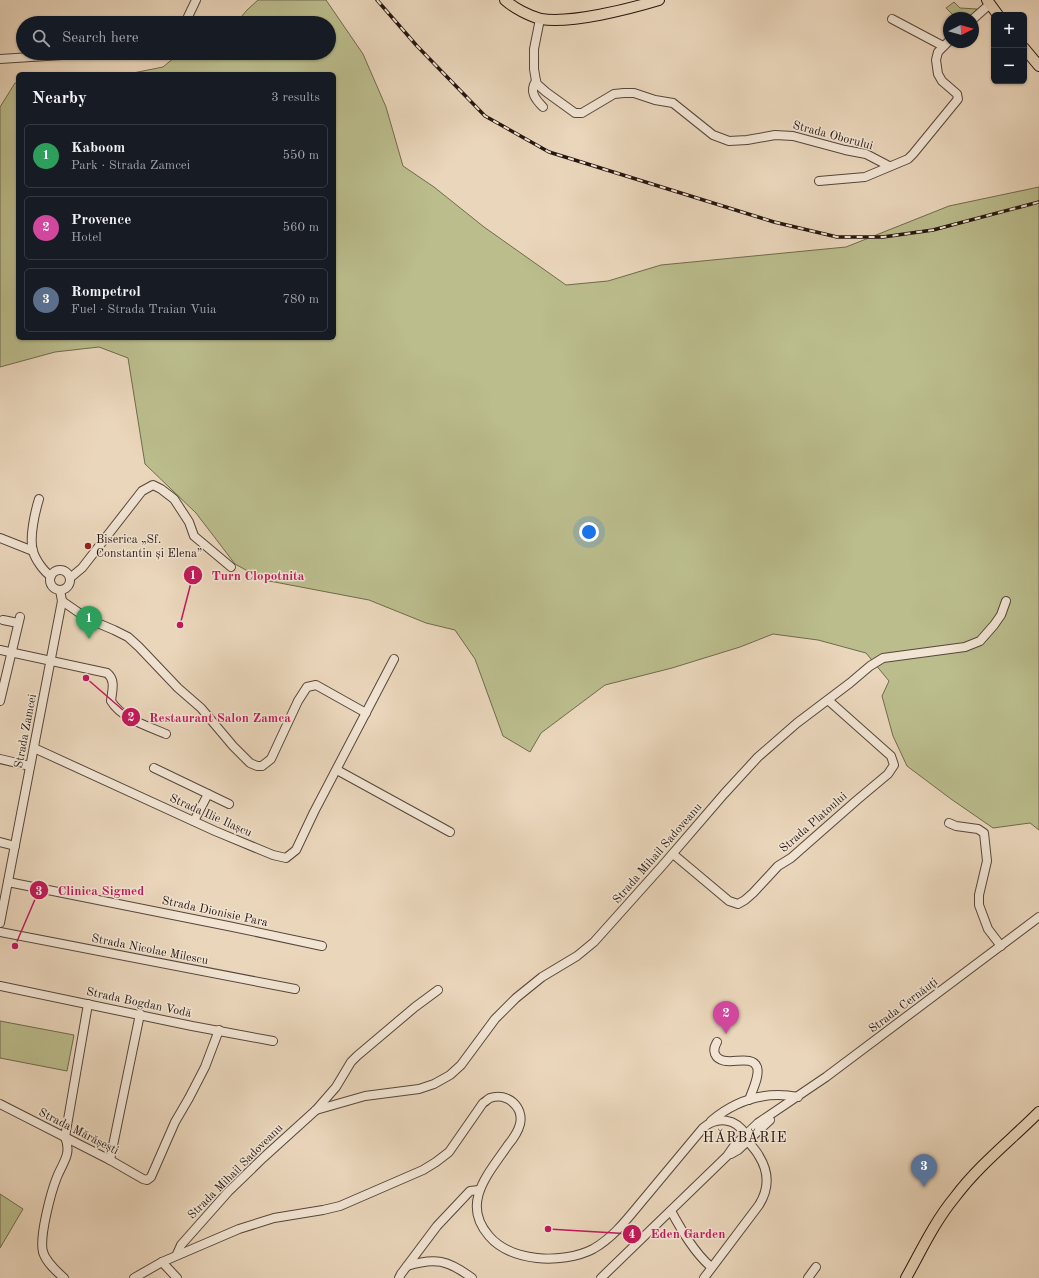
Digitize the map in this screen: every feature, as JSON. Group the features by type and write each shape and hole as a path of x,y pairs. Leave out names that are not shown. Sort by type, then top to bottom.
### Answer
{"main road":[{"path":"505,0 529,15 540,18 562,19 597,15 660,0"},
{"path":"989,2 996,12"},
{"path":"1027,52 1039,66"},
{"path":"906,1278 929,1236 955,1196 987,1161 1039,1112"}],"street":[{"path":"188,16 196,0"},
{"path":"979,13 989,2"},
{"path":"540,18 534,49 536,81 532,86 532,91 542,107"},
{"path":"892,19 943,42"},
{"path":"819,181 865,177 902,162 913,154 958,99 957,94 942,81 938,74 936,60 937,54 943,46"},
{"path":"0,59 16,58"},
{"name":"Strada Oborului","path":"536,81 537,84 546,92 575,113 582,113 614,94 634,93 655,100 673,103 684,110 713,135 729,141 746,140 775,135 793,136 866,154 889,166"},
{"path":"70,578 82,568 142,491 153,485 174,499 189,522 194,536 231,567"},
{"path":"39,499 35,512 32,537 33,551 43,568 51,576"},
{"path":"0,538 33,551"},
{"path":"63,570 69,575 70,578 69,585 60,590 54,588 50,579 56,571 63,570"},
{"name":"Strada Zamcei","path":"0,923 2,900 8,882 62,601 60,590"},
{"path":"62,601 88,619 128,637 178,688 201,708 233,746 250,763 257,766 262,766 271,759 298,701 307,687 316,685 366,713"},
{"name":"Strada Mihail Sadoveanu","path":"316,1110 365,1096 419,1089 434,1084 450,1075 461,1065 482,1036 505,1009 533,985 577,956 594,942 758,757 797,723 870,666 883,658 964,647 980,641 1001,615 1006,601"},
{"path":"0,701 19,620 4,620"},
{"path":"0,650 107,673 112,677 113,682 111,701 118,710 125,715 166,734"},
{"name":"Strada Ilie Ilașcu","path":"34,748 194,821 274,855 286,858 296,850 314,812 394,659"},
{"name":"Strada Platoului","path":"673,854 728,901 738,904 753,893 778,866 791,858 856,800 888,774 894,765 891,756 828,700"},
{"path":"0,760 30,766"},
{"path":"154,768 229,804"},
{"path":"337,770 450,832"},
{"path":"194,821 208,794"},
{"path":"948,823 956,826 978,829 984,833 987,861 979,895 979,905 988,929 1001,946"},
{"path":"0,842 15,846"},
{"name":"Strada Dionisie Para","path":"8,882 221,924 322,946"},
{"name":"Strada Cernăuți","path":"601,1278 727,1156 734,1146 780,1110 1039,918"},
{"name":"Strada Nicolae Milescu","path":"0,932 295,989"},
{"name":"Strada Bogdan Vodă","path":"0,986 274,1041"},
{"name":"Strada Mihail Sadoveanu","path":"177,1254 181,1245 228,1192 316,1110 336,1087 351,1062 415,1007 438,990"},
{"path":"64,1278 46,1258 42,1243 53,1189 68,1153 68,1143 65,1137 88,1004"},
{"path":"110,1160 140,1014"},
{"name":"Strada Mărășești","path":"0,1104 147,1180 151,1177 175,1122 190,1098 219,1030"},
{"path":"718,1042 714,1047 714,1051 720,1059 732,1062 750,1061 756,1064 758,1072 757,1078 749,1100"},
{"path":"134,1278 177,1254 258,1222 290,1214 323,1210 340,1206 423,1170 449,1152 483,1103 490,1098 500,1097 510,1100 518,1106 520,1112 520,1124 516,1134 479,1190 476,1202 476,1214 481,1228 499,1245 526,1257 553,1258 585,1253 598,1246 622,1226 695,1140 703,1128 727,1109 749,1100 776,1095 798,1097"},
{"path":"704,1278 763,1199 766,1192 767,1182 766,1172 759,1156 733,1123 728,1120 719,1120 708,1124"},
{"path":"695,1140 710,1128 721,1125 732,1128 745,1138"},
{"path":"400,1278 407,1266 437,1226 466,1194 472,1190 479,1190"},
{"path":"671,1211 692,1246 703,1260 711,1267"},
{"path":"407,1266 422,1261 438,1261 452,1266 472,1278"},
{"path":"162,1262 177,1278"},
{"path":"808,1278 816,1267"}],"green space":[{"path":"258,0 326,0 363,54 386,107 403,166 434,187 484,227 566,285 608,281 661,265 846,247 949,206 1039,187 1039,830 1030,823 993,828 907,766 893,736 882,696 889,681 866,653 818,640 773,634 740,647 672,668 605,685 541,733 530,752 503,736 475,659 455,630 426,623 369,600 264,580 235,564 196,513 145,464 128,358 99,347 55,352 0,367 0,107 15,83 16,340 336,340 336,72 138,72 163,67 172,60 336,60 336,16 242,16"},
{"path":"954,2 960,8 977,9 974,12 950,12 946,8"},
{"path":"0,1021 74,1035 67,1071 0,1058"},
{"path":"0,1194 23,1209 0,1248"}],"railway":[{"path":"377,0 417,46 485,116 549,152 774,222 837,237 883,237 933,230 1039,202"}],"place":[{"name":"Biserica „Sf. Constantin și Elena”","path":"88,546"},
{"name":"Turn Clopotnita","path":"180,625"},
{"name":"Kaboom","path":"89,639"},
{"name":"Restaurant Salon Zamca","path":"86,678"},
{"name":"Clinica Sigmed","path":"15,946"},
{"name":"Provence","path":"726,1034"},
{"name":"Rompetrol","path":"924,1187"},
{"name":"Eden Garden","path":"548,1229"}],"district":[{"name":"HĂRBĂRIE","path":"745,1137"}]}
